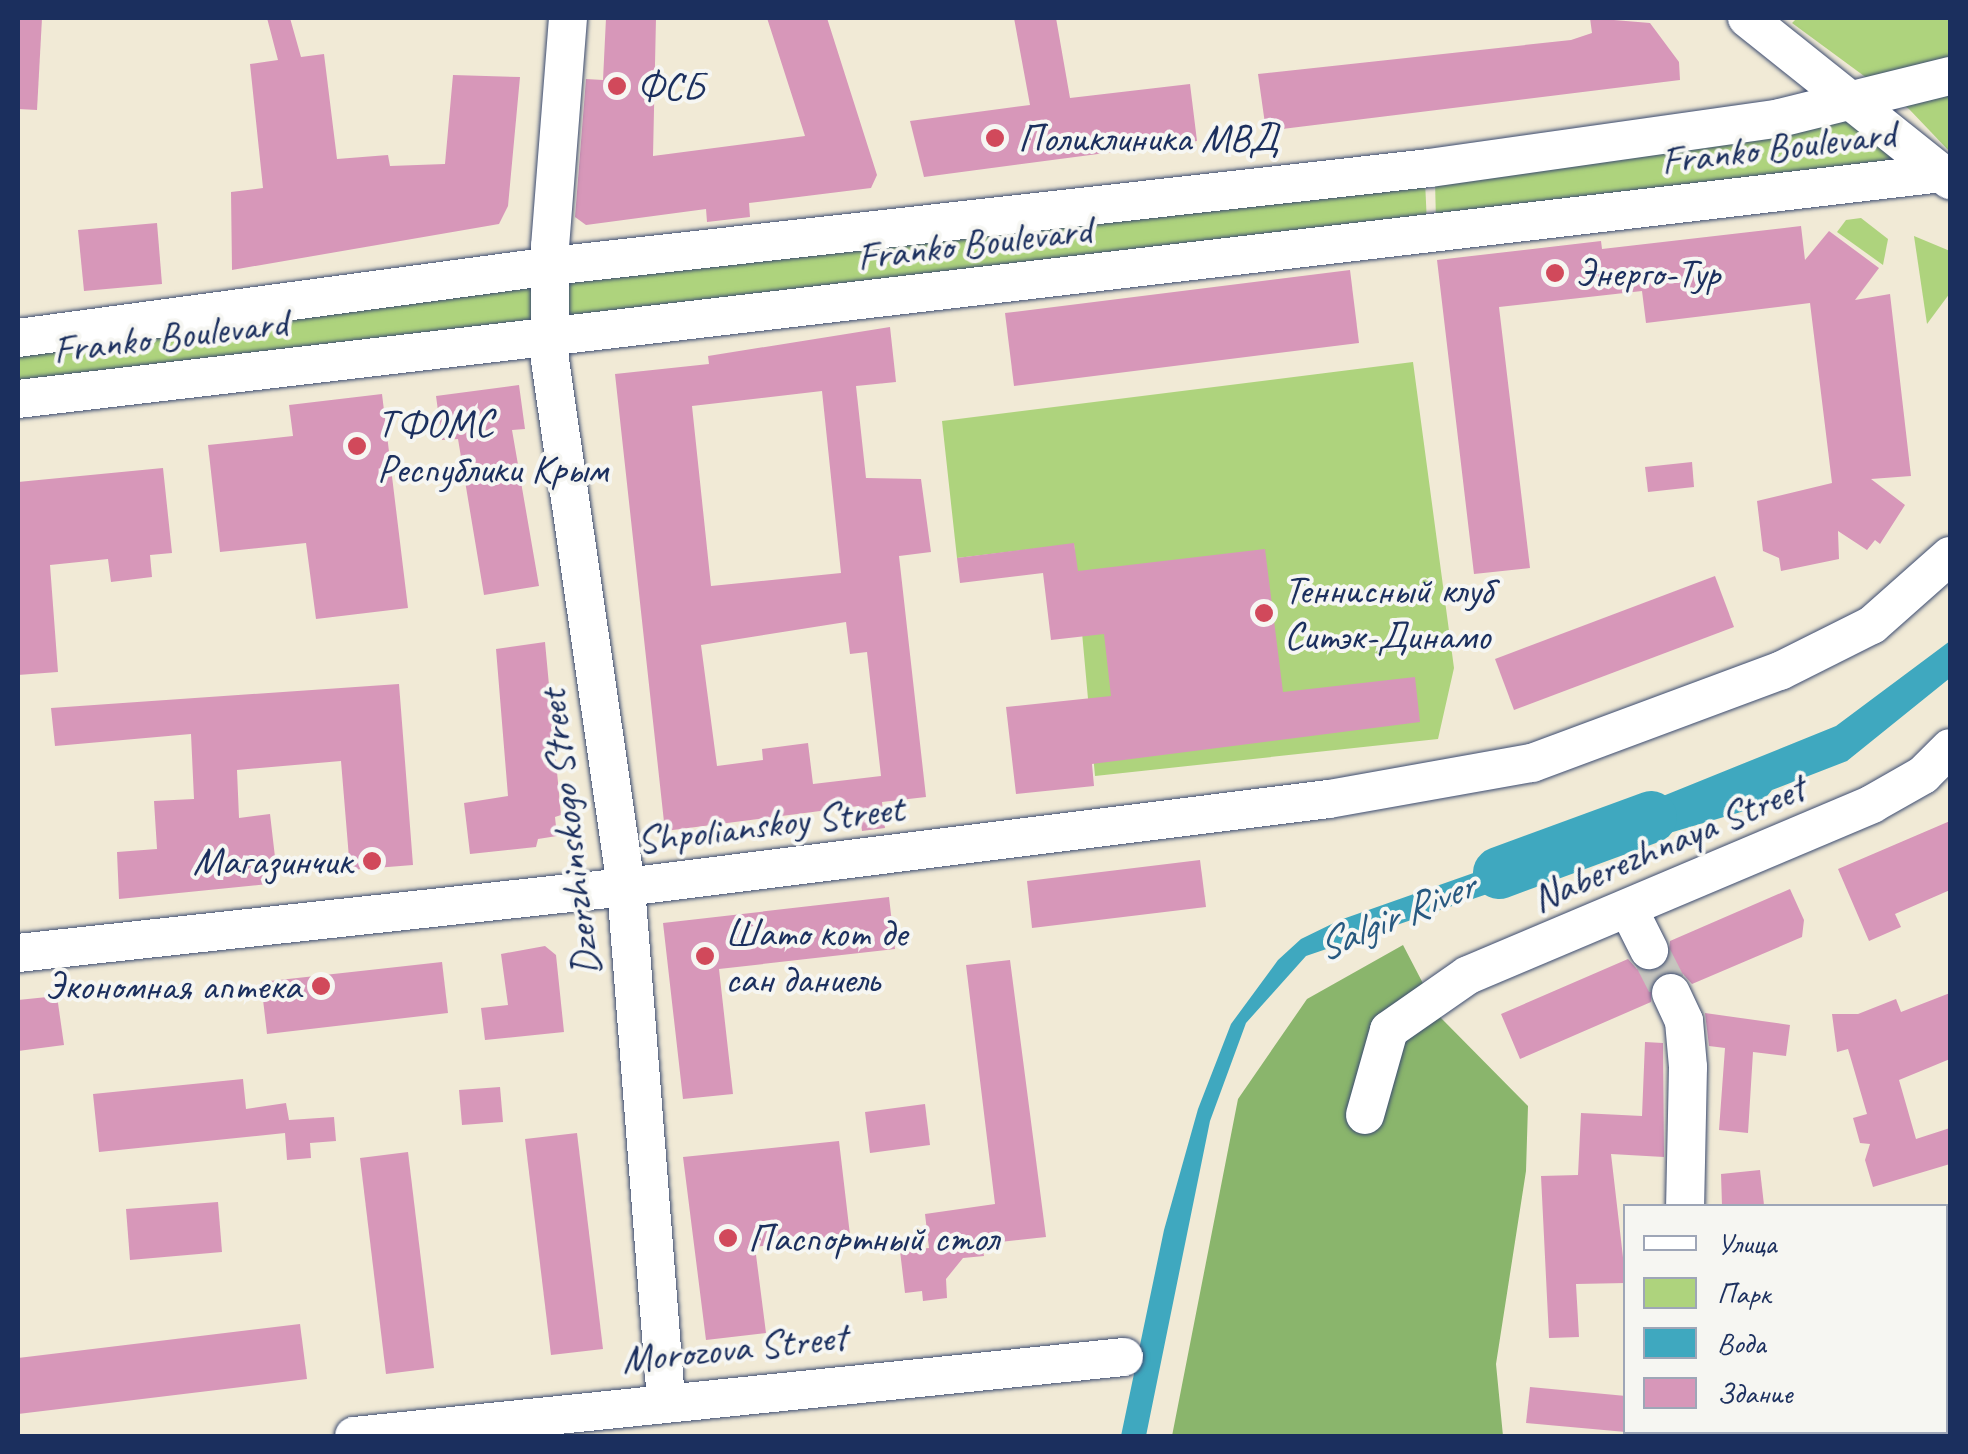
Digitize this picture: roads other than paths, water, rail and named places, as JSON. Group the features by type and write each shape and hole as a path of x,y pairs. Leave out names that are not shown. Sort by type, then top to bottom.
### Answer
{"street":[{"name":"Dzerzhinskogo Street","path":"568,18 550,337 626,887 666,1400"},
{"path":"1748,18 1859,103 1946,177"},
{"name":"Franko Boulevard","path":"18,338 552,266 1430,168 1859,103 1950,76"},
{"name":"Franko Boulevard","path":"18,399 1946,177"},
{"name":"Shpolianskoy Street","path":"18,953 626,887 1329,799 1532,763 1795,664 1872,625 1950,556"},
{"name":"Naberezhnaya Street","path":"1365,1115 1389,1030 1468,975 1630,910 1872,804 1923,776 1950,748"},
{"path":"1630,910 1649,950"},
{"path":"1671,993 1684,1020 1688,1067 1685,1204"},
{"name":"Morozova Street","path":"354,1436 666,1400 1124,1358"}],"water":[{"path":"1950,641 1950,678 1847,761 1772,790 1758,807 1591,856 1579,830 1836,726"},
{"path":"1564,841 1575,864 1306,956 1246,1023 1210,1121 1146,1436 1121,1436 1164,1230 1198,1109 1231,1024 1278,960 1301,939 1340,920"}],"waterway":[{"name":"Salgir River","path":"1499,873 1651,817"}],"tunnel":[{"path":"1649,950 1671,993"}],"place":[{"name":"ФСБ","path":"617,86"},
{"name":"Поликлиника МВД","path":"995,138"},
{"name":"Энерго-Тур","path":"1555,273"},
{"name":"ТФОМС Республики Крым","path":"357,446"},
{"name":"Теннисный клуб Ситэк-Динамо","path":"1264,613"},
{"name":"Магазинчик","path":"372,861"},
{"name":"Шато кот де сан даниель","path":"705,956"},
{"name":"Экономная аптека","path":"321,986"},
{"name":"Паспортный стол","path":"728,1238"}]}
